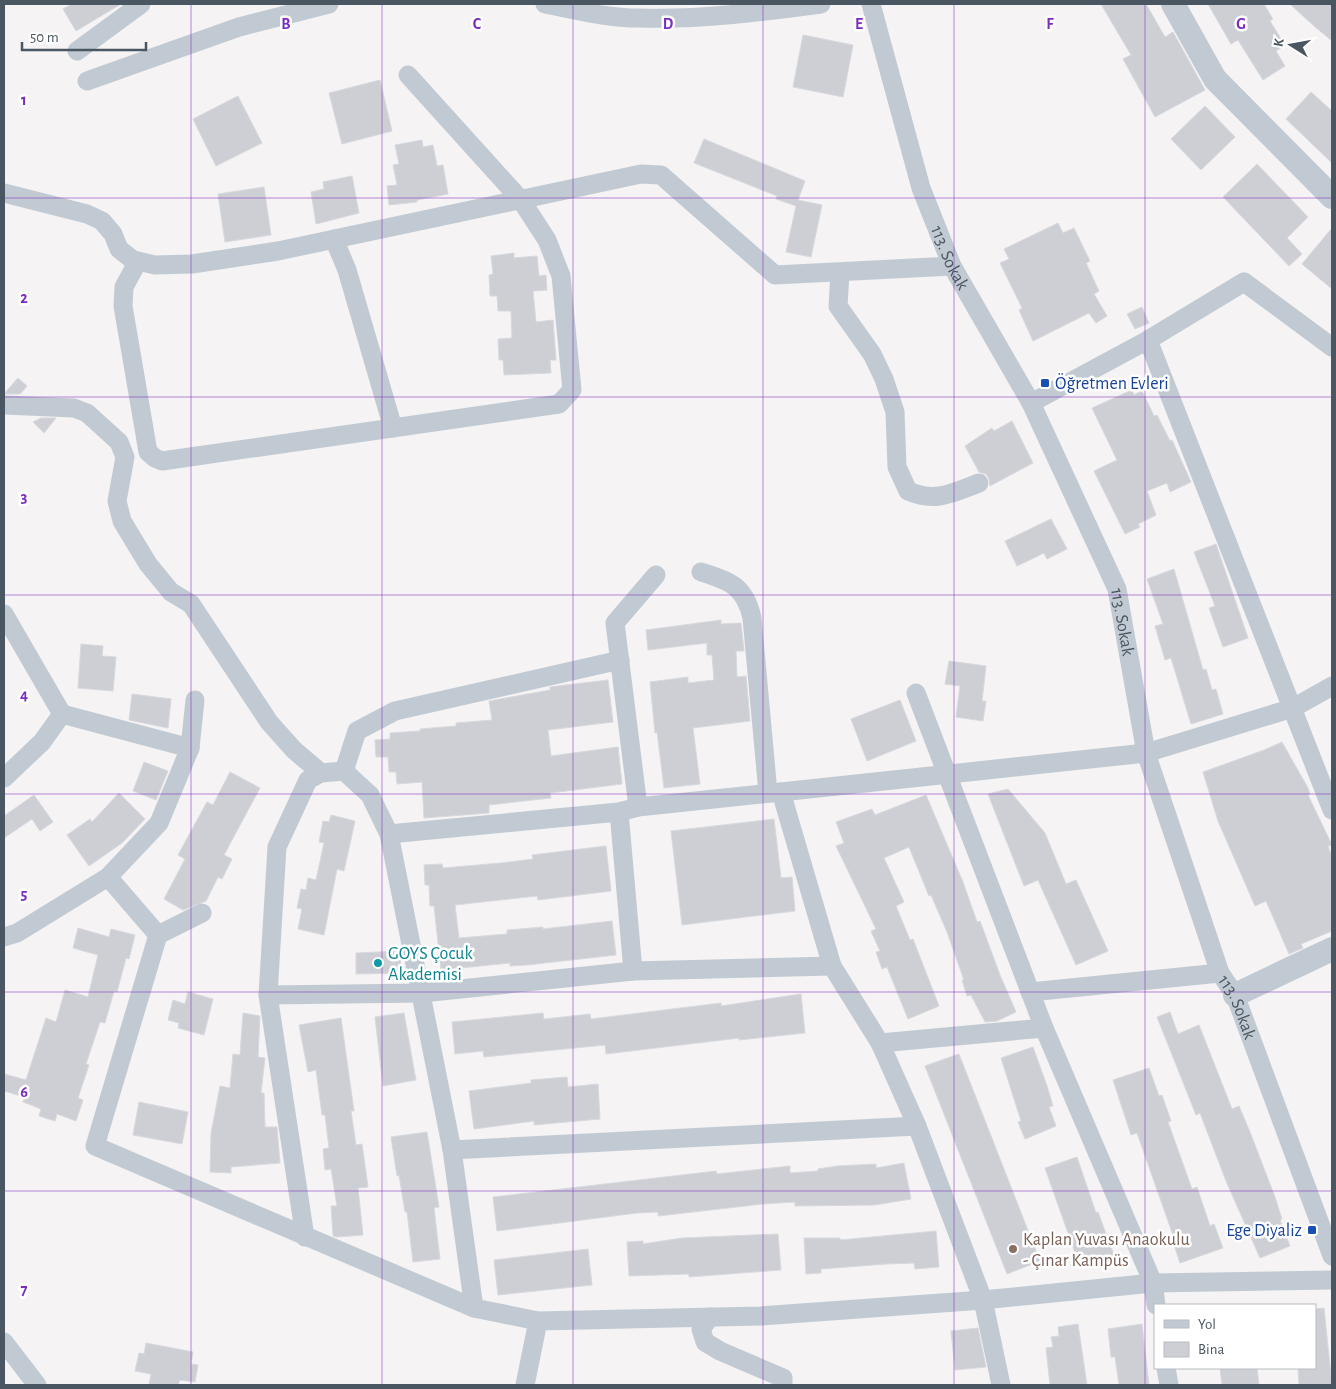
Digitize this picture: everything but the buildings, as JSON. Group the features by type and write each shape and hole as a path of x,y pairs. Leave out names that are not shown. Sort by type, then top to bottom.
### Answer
{"street":[{"path":"76,51 141,4"},
{"path":"87,82 239,27 329,4"},
{"path":"545,4 599,14 639,18 705,10 760,12 821,4"},
{"name":"113. Sokak","path":"871,4 921,188 952,266 1031,403 1117,589 1146,753 1220,973 1235,995 1332,1256"},
{"path":"1173,4 1215,80 1332,197"},
{"path":"138,261 124,288 123,306 148,452 162,461 559,404 572,390 562,276 547,240 521,200 408,75"},
{"path":"4,193 88,214 102,221 113,234 119,249 132,260 155,265 192,264 278,251 334,240 642,174 661,175 774,275 952,266"},
{"path":"334,240 347,270 393,428"},
{"path":"840,273 838,306 872,354 884,378 895,412 897,467 908,491 924,498 951,494 979,483"},
{"path":"1031,403 1148,340 1244,282 1332,347"},
{"path":"1148,340 1332,810"},
{"path":"4,406 74,408 87,413 119,442 125,457 117,501 122,521 148,564 170,592 191,604 269,722 294,750 321,773"},
{"path":"701,572 720,578 739,589 748,601 752,618 775,792 832,966 880,1043 917,1126 983,1300 1001,1385"},
{"path":"638,807 615,623 656,575"},
{"path":"4,614 62,714 190,748"},
{"path":"344,770 357,731 395,711 620,660"},
{"path":"389,834 619,812 638,807 946,776 1146,753 1293,708 1332,686"},
{"path":"916,694 1044,1028 1153,1283 1156,1304"},
{"path":"4,937 17,933 108,877 159,823 190,748 195,700"},
{"path":"4,778 42,742 62,714"},
{"path":"305,1238 268,995 277,847 308,780 321,773 344,770"},
{"path":"344,770 370,796 389,834 452,1150 474,1308"},
{"path":"619,812 633,970"},
{"path":"108,877 158,936"},
{"path":"202,913 158,936 95,1146 305,1238 474,1308 538,1321 710,1318 983,1300 1153,1283 1332,1280"},
{"path":"1235,995 1332,950"},
{"path":"268,995 422,992 633,970 832,966"},
{"path":"1030,992 1220,973"},
{"path":"880,1043 1044,1028"},
{"path":"452,1150 917,1126"},
{"path":"710,1318 701,1328 704,1342 720,1352 783,1378 783,1385"},
{"path":"525,1385 538,1321"},
{"path":"4,1342 37,1385"},
{"path":"1166,1369 1169,1385"}],"place":[{"name":"Öğretmen Evleri","path":"1045,383"},
{"name":"GOYS Çocuk Akademisi","path":"378,963"},
{"name":"Ege Diyaliz","path":"1312,1230"},
{"name":"Kaplan Yuvası Anaokulu - Çınar Kampüs","path":"1013,1249"}]}
